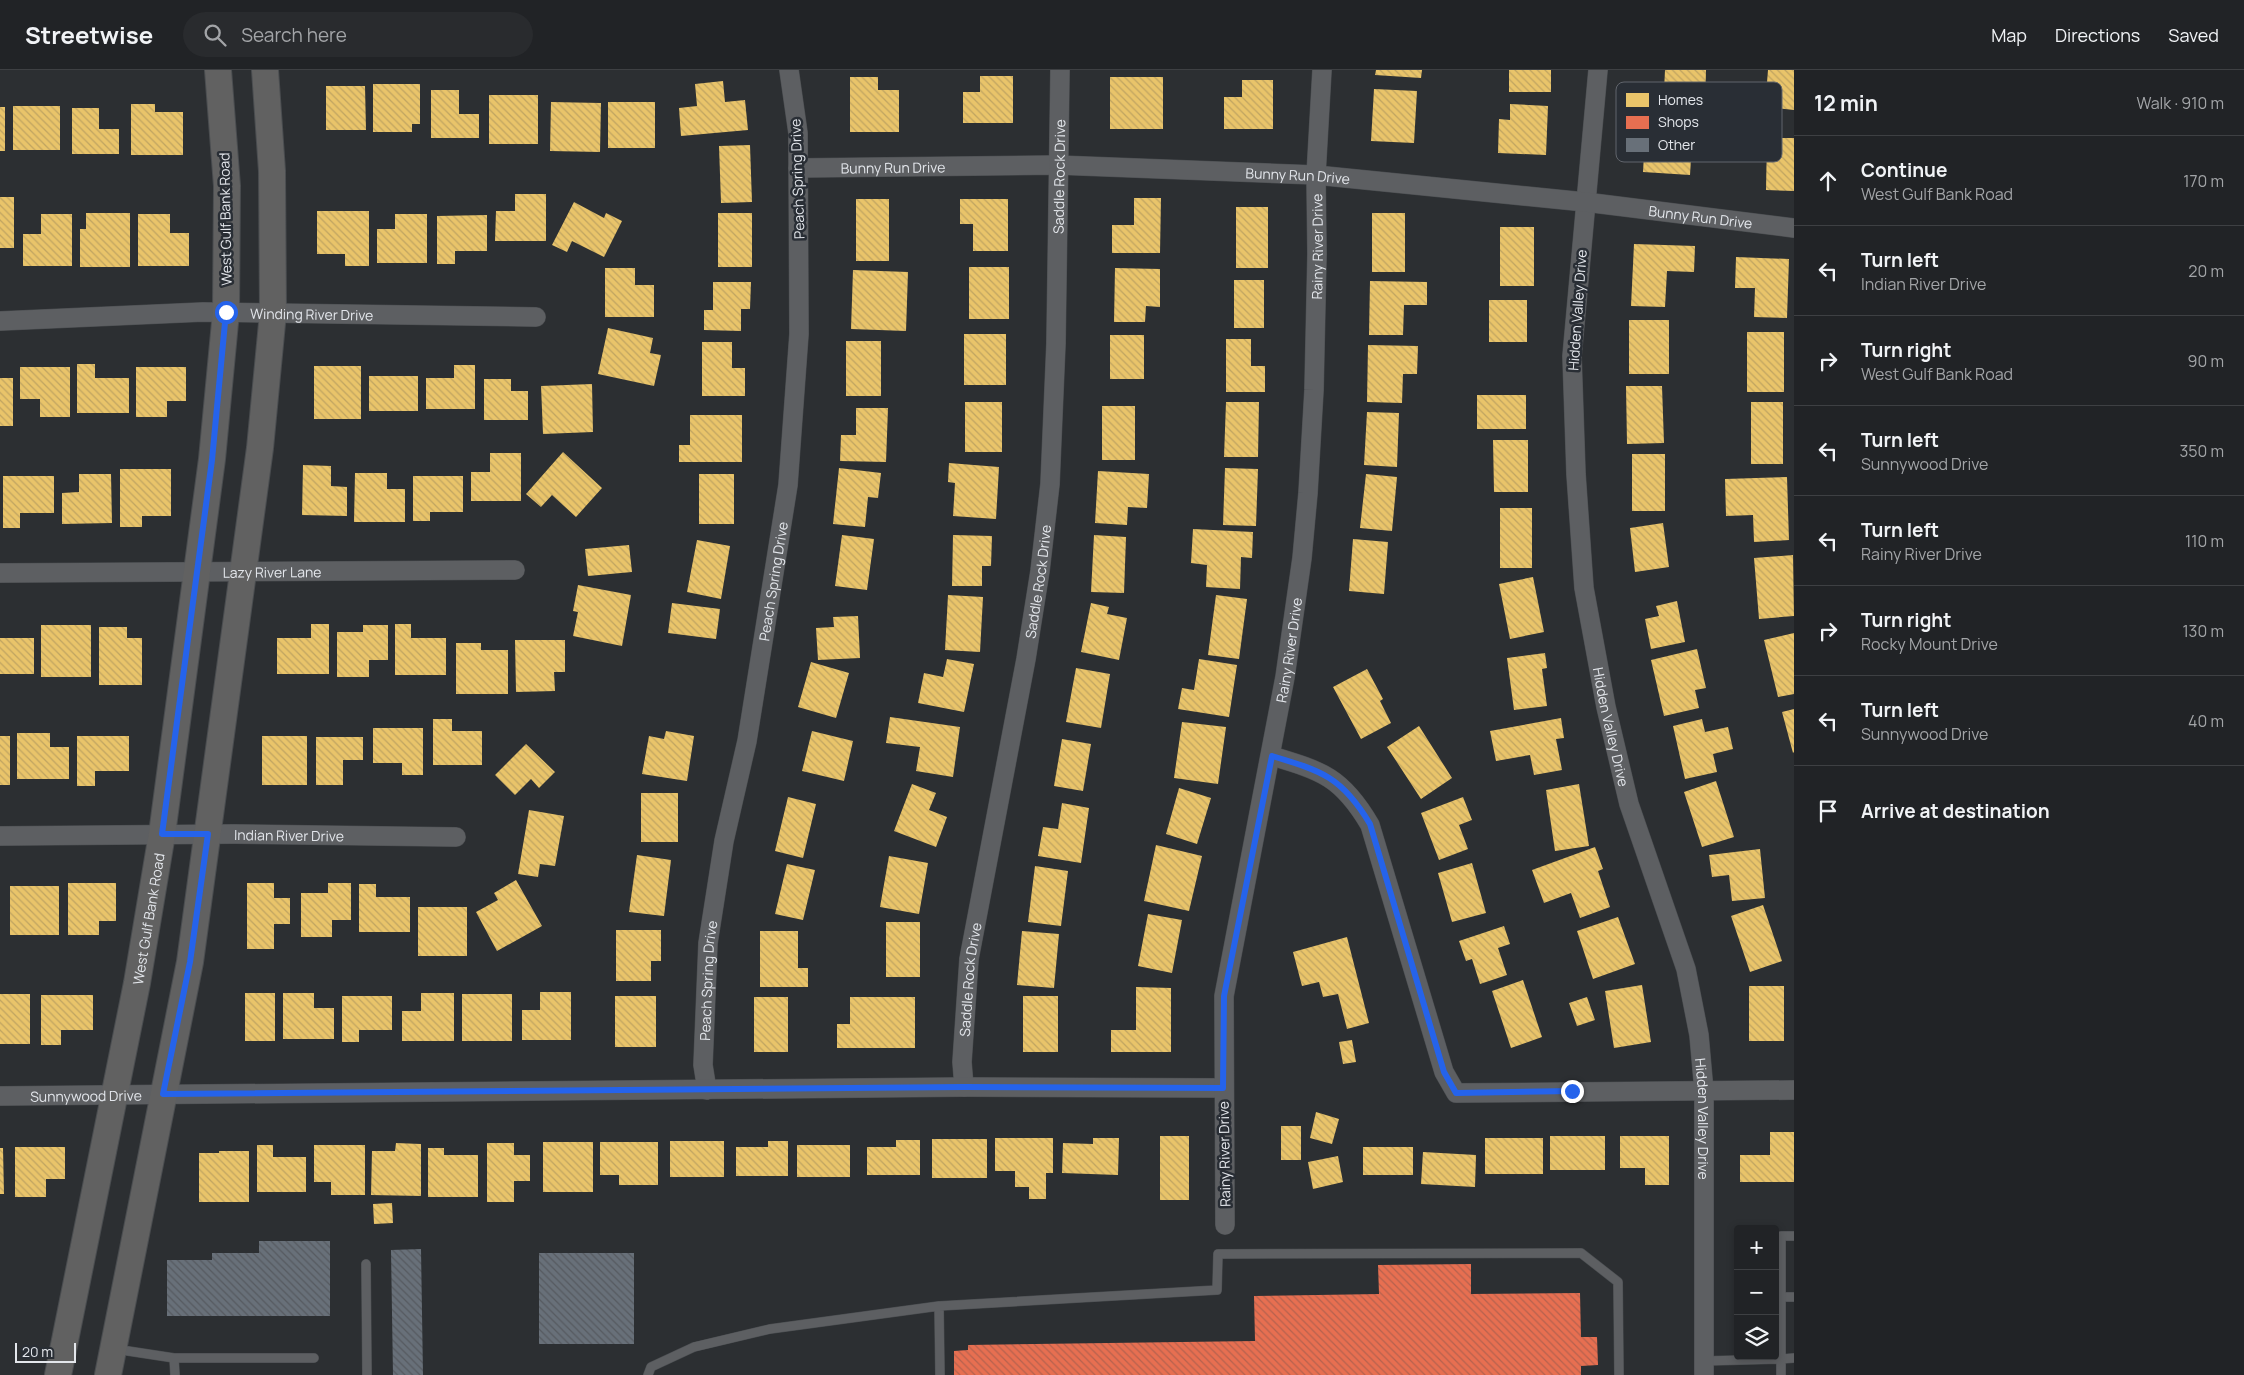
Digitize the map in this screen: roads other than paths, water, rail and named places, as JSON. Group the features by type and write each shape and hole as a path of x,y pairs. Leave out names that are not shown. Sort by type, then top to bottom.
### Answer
{"main road":[{"name":"West Gulf Bank Road","path":"58,1375 137,983 162,834 212,460 226,312 227,186 218,70"},
{"path":"108,1375 190,962 260,448 274,313 272,171 265,70"}],"street":[{"name":"Peach Spring Drive","path":"706,1090 704,1065 708,943 724,841 747,741 788,485 800,334 798,134 789,70"},
{"name":"Saddle Rock Drive","path":"964,1087 962,1062 968,959 1026,659 1040,571 1050,484 1056,343 1057,165 1060,70"},
{"name":"Rainy River Drive","path":"1225,1225 1224,996 1272,756 1302,558 1308,493 1314,390 1317,254 1316,175 1322,70"},
{"name":"Hidden Valley Drive","path":"1598,70 1572,356 1576,474 1584,588 1606,707 1629,804 1686,969 1699,1035 1704,1091 1704,1368"},
{"name":"Bunny Run Drive","path":"798,168 1057,165 1316,175 1585,202 1794,228"},
{"name":"Winding River Drive","path":"0,321 226,312 536,317"},
{"name":"Lazy River Lane","path":"0,573 515,570"},
{"path":"1272,756 1309,767 1332,778 1354,799 1370,824 1444,1072 1456,1093 1794,1090"},
{"name":"Indian River Drive","path":"0,836 208,834 456,837"},
{"name":"Sunnywood Drive","path":"0,1096 115,1093 964,1087 1223,1088"}],"lane":[{"path":"1781,1375 1781,1236 1794,1236"},
{"path":"648,1375 651,1367 694,1347 761,1332 939,1306 1217,1290 1218,1254 1581,1253 1618,1282 1619,1375"},
{"path":"366,1264 366,1375"},
{"path":"1781,1297 1794,1297"},
{"path":"939,1306 940,1375"},
{"path":"113,1349 174,1358 314,1358"},
{"path":"174,1358 174,1375"},
{"path":"1704,1368 1794,1358"}]}
